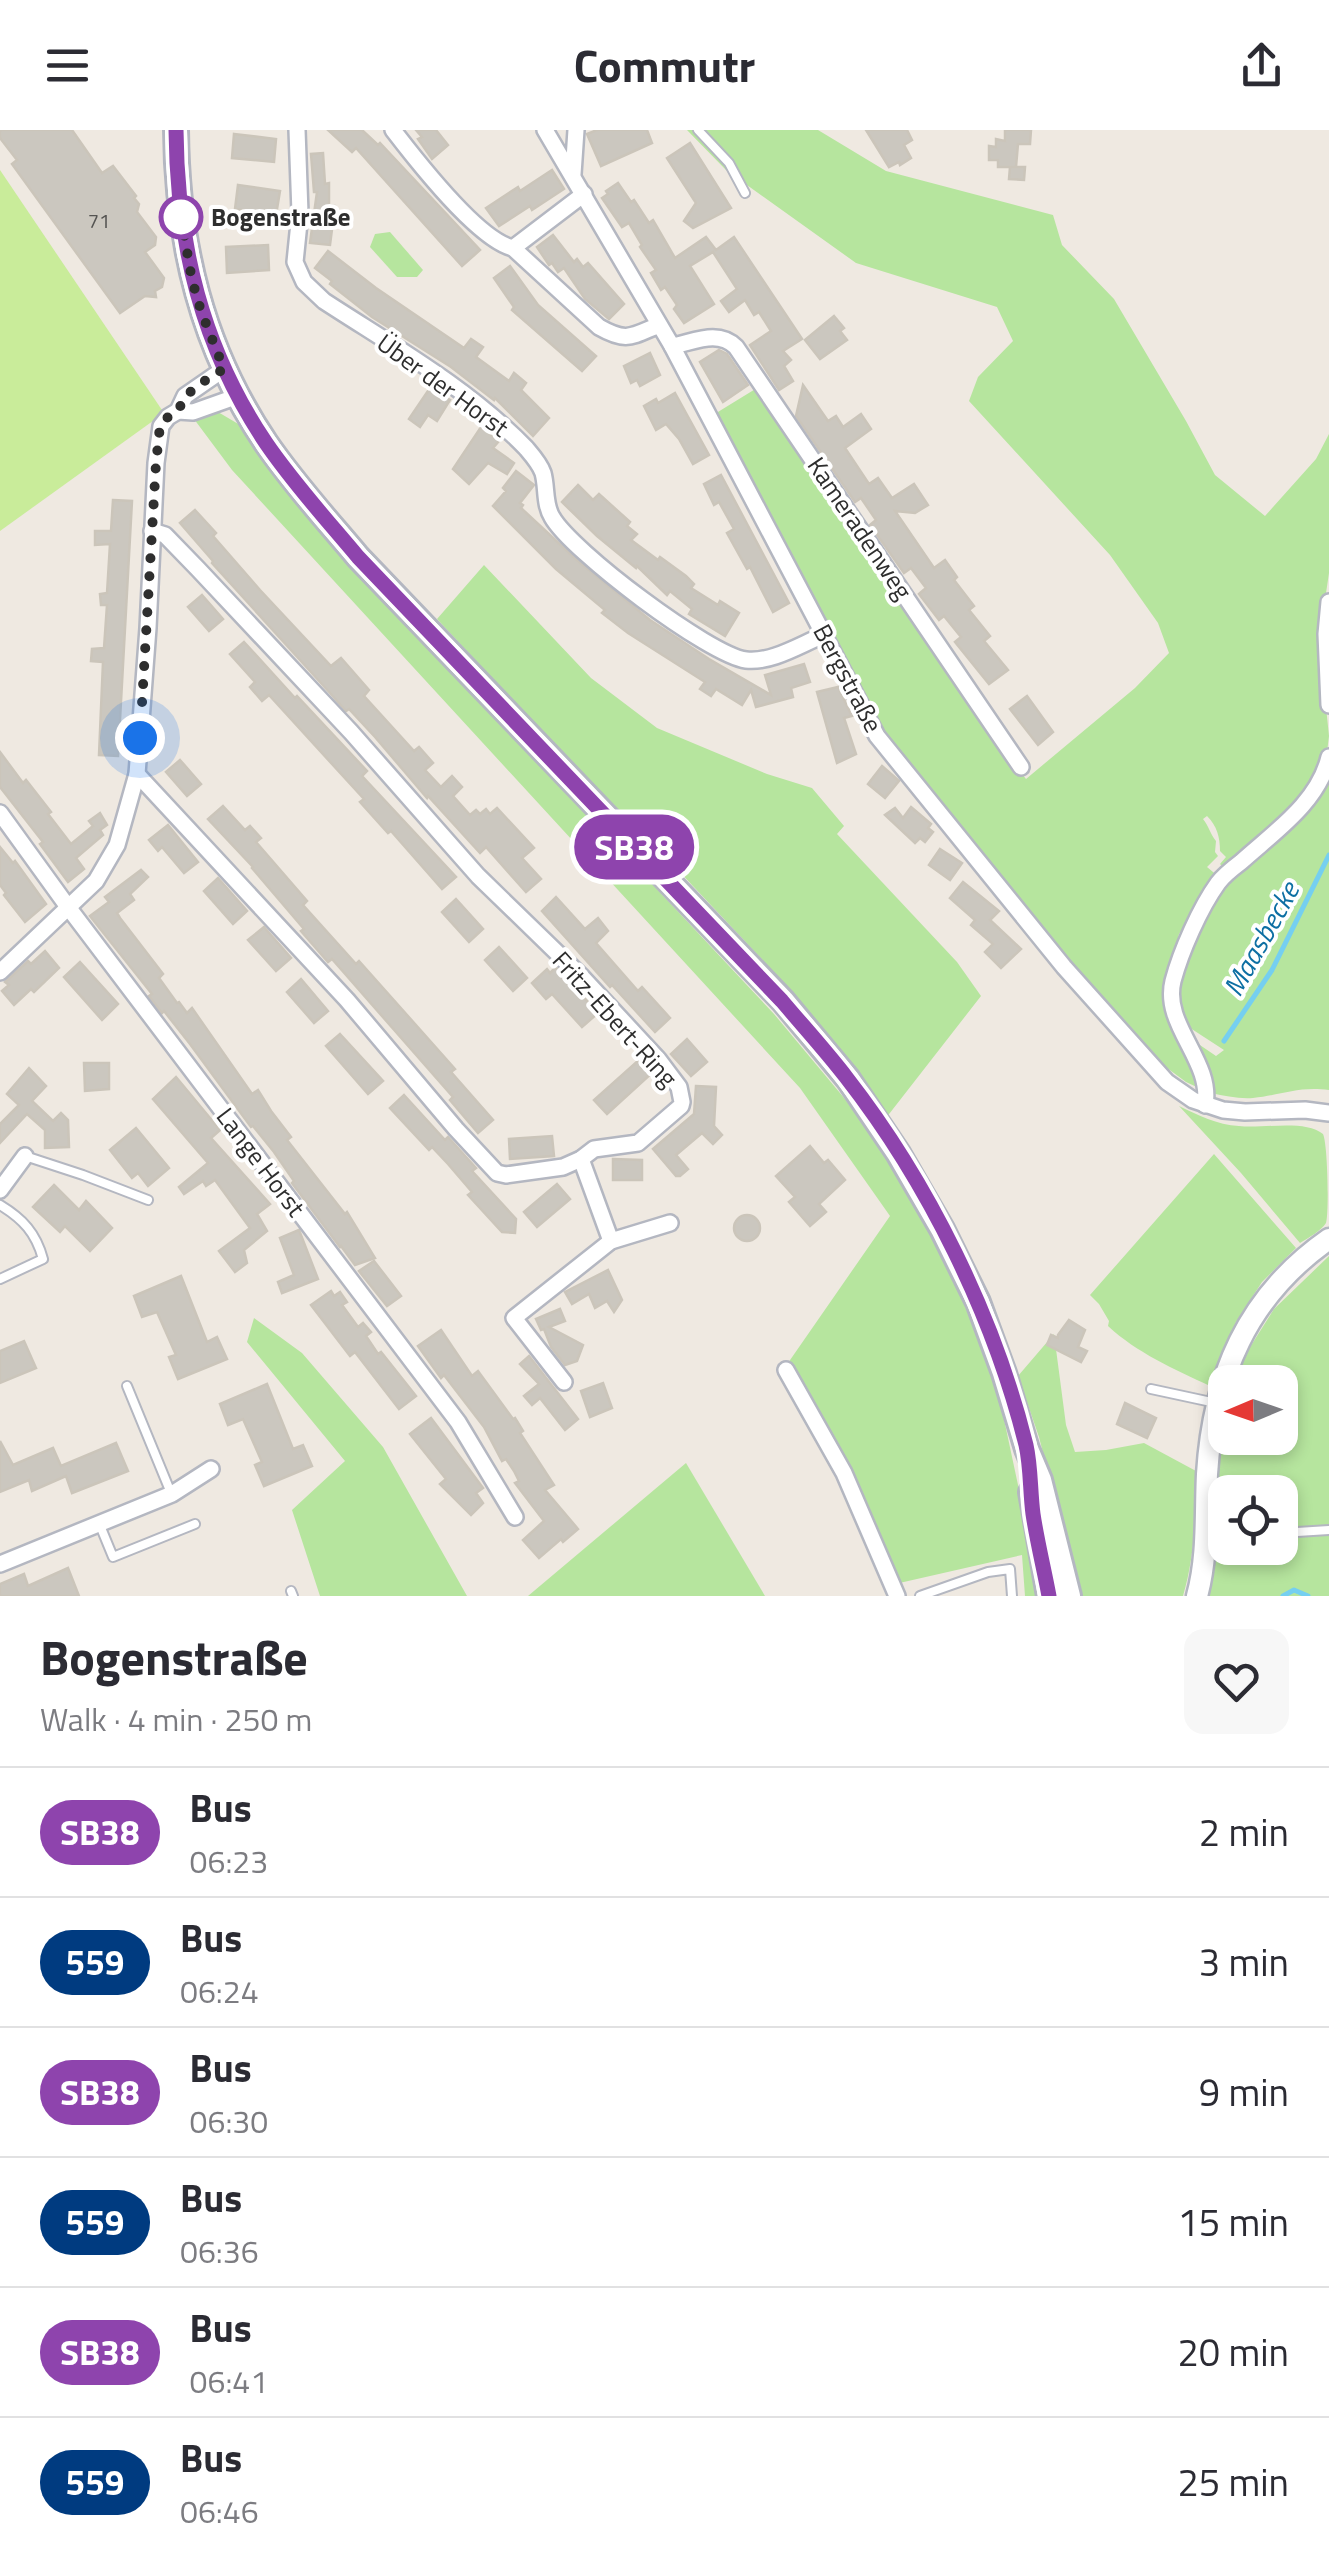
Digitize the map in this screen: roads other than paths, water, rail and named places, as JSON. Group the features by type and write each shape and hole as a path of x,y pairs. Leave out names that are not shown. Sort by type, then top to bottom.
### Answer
{"main road":[{"path":"176,130 178,192 192,280 224,369 266,442 358,557 782,1001 848,1079 898,1153 978,1302 1040,1480 1069,1596"},
{"path":"1027,1448 1049,1596"}],"street":[{"name":"Über der Horst","path":"296,130 300,212 295,262 304,282 324,301 480,405 516,438 542,470 550,514 559,528 628,591 714,647 742,660 770,658 824,635"},
{"path":"393,130 462,211 500,245 512,248 600,328 616,337 628,338 660,325"},
{"name":"Bergstraße","path":"545,130 672,346 877,736 1064,967 1167,1082 1194,1100 1223,1110 1329,1113"},
{"path":"573,174 576,130"},
{"path":"512,248 584,194"},
{"name":"Kameradenweg","path":"672,346 716,336 729,340 736,348 1021,767"},
{"path":"0,972 96,881 117,845 137,774 160,426 178,411 185,396 224,369"},
{"path":"178,411 193,412 238,396"},
{"name":"Fritz-Ebert-Ring","path":"137,774 347,1000 497,1173 563,1167 594,1149 634,1144 681,1106 682,1096 676,1082 582,977 478,876 351,732 198,569 165,536 152,530"},
{"path":"1329,602 1329,705"},
{"path":"1206,1104 1208,1091 1203,1074 1172,1004 1177,968 1217,884 1304,804 1318,785 1329,758"},
{"name":"Lange Horst","path":"0,812 458,1422 515,1517"},
{"path":"0,1190 25,1156"},
{"path":"581,1159 610,1241"},
{"path":"564,1382 514,1318 610,1241 670,1223"},
{"path":"1229,1365 1264,1300 1329,1239"},
{"path":"786,1370 844,1472 897,1596"},
{"path":"1197,1596 1205,1554 1209,1455"},
{"path":"0,1564 172,1494 211,1469"}],"lane":[{"path":"698,130 728,163 745,193"},
{"path":"25,1156 148,1200"},
{"path":"0,1205 29,1227 43,1260 0,1279"},
{"path":"126,1386 172,1494"},
{"path":"1151,1389 1208,1401"},
{"path":"100,1523 113,1557 196,1524"},
{"path":"1298,1532 1329,1530"},
{"path":"920,1596 988,1572 1010,1569 1012,1596"}],"waterway":[{"name":"Maasbecke","path":"1224,1041 1272,970 1329,855"},
{"path":"1283,1596 1294,1590 1308,1596"}],"place":[{"name":"Bogenstraße","path":"181,217"}]}
